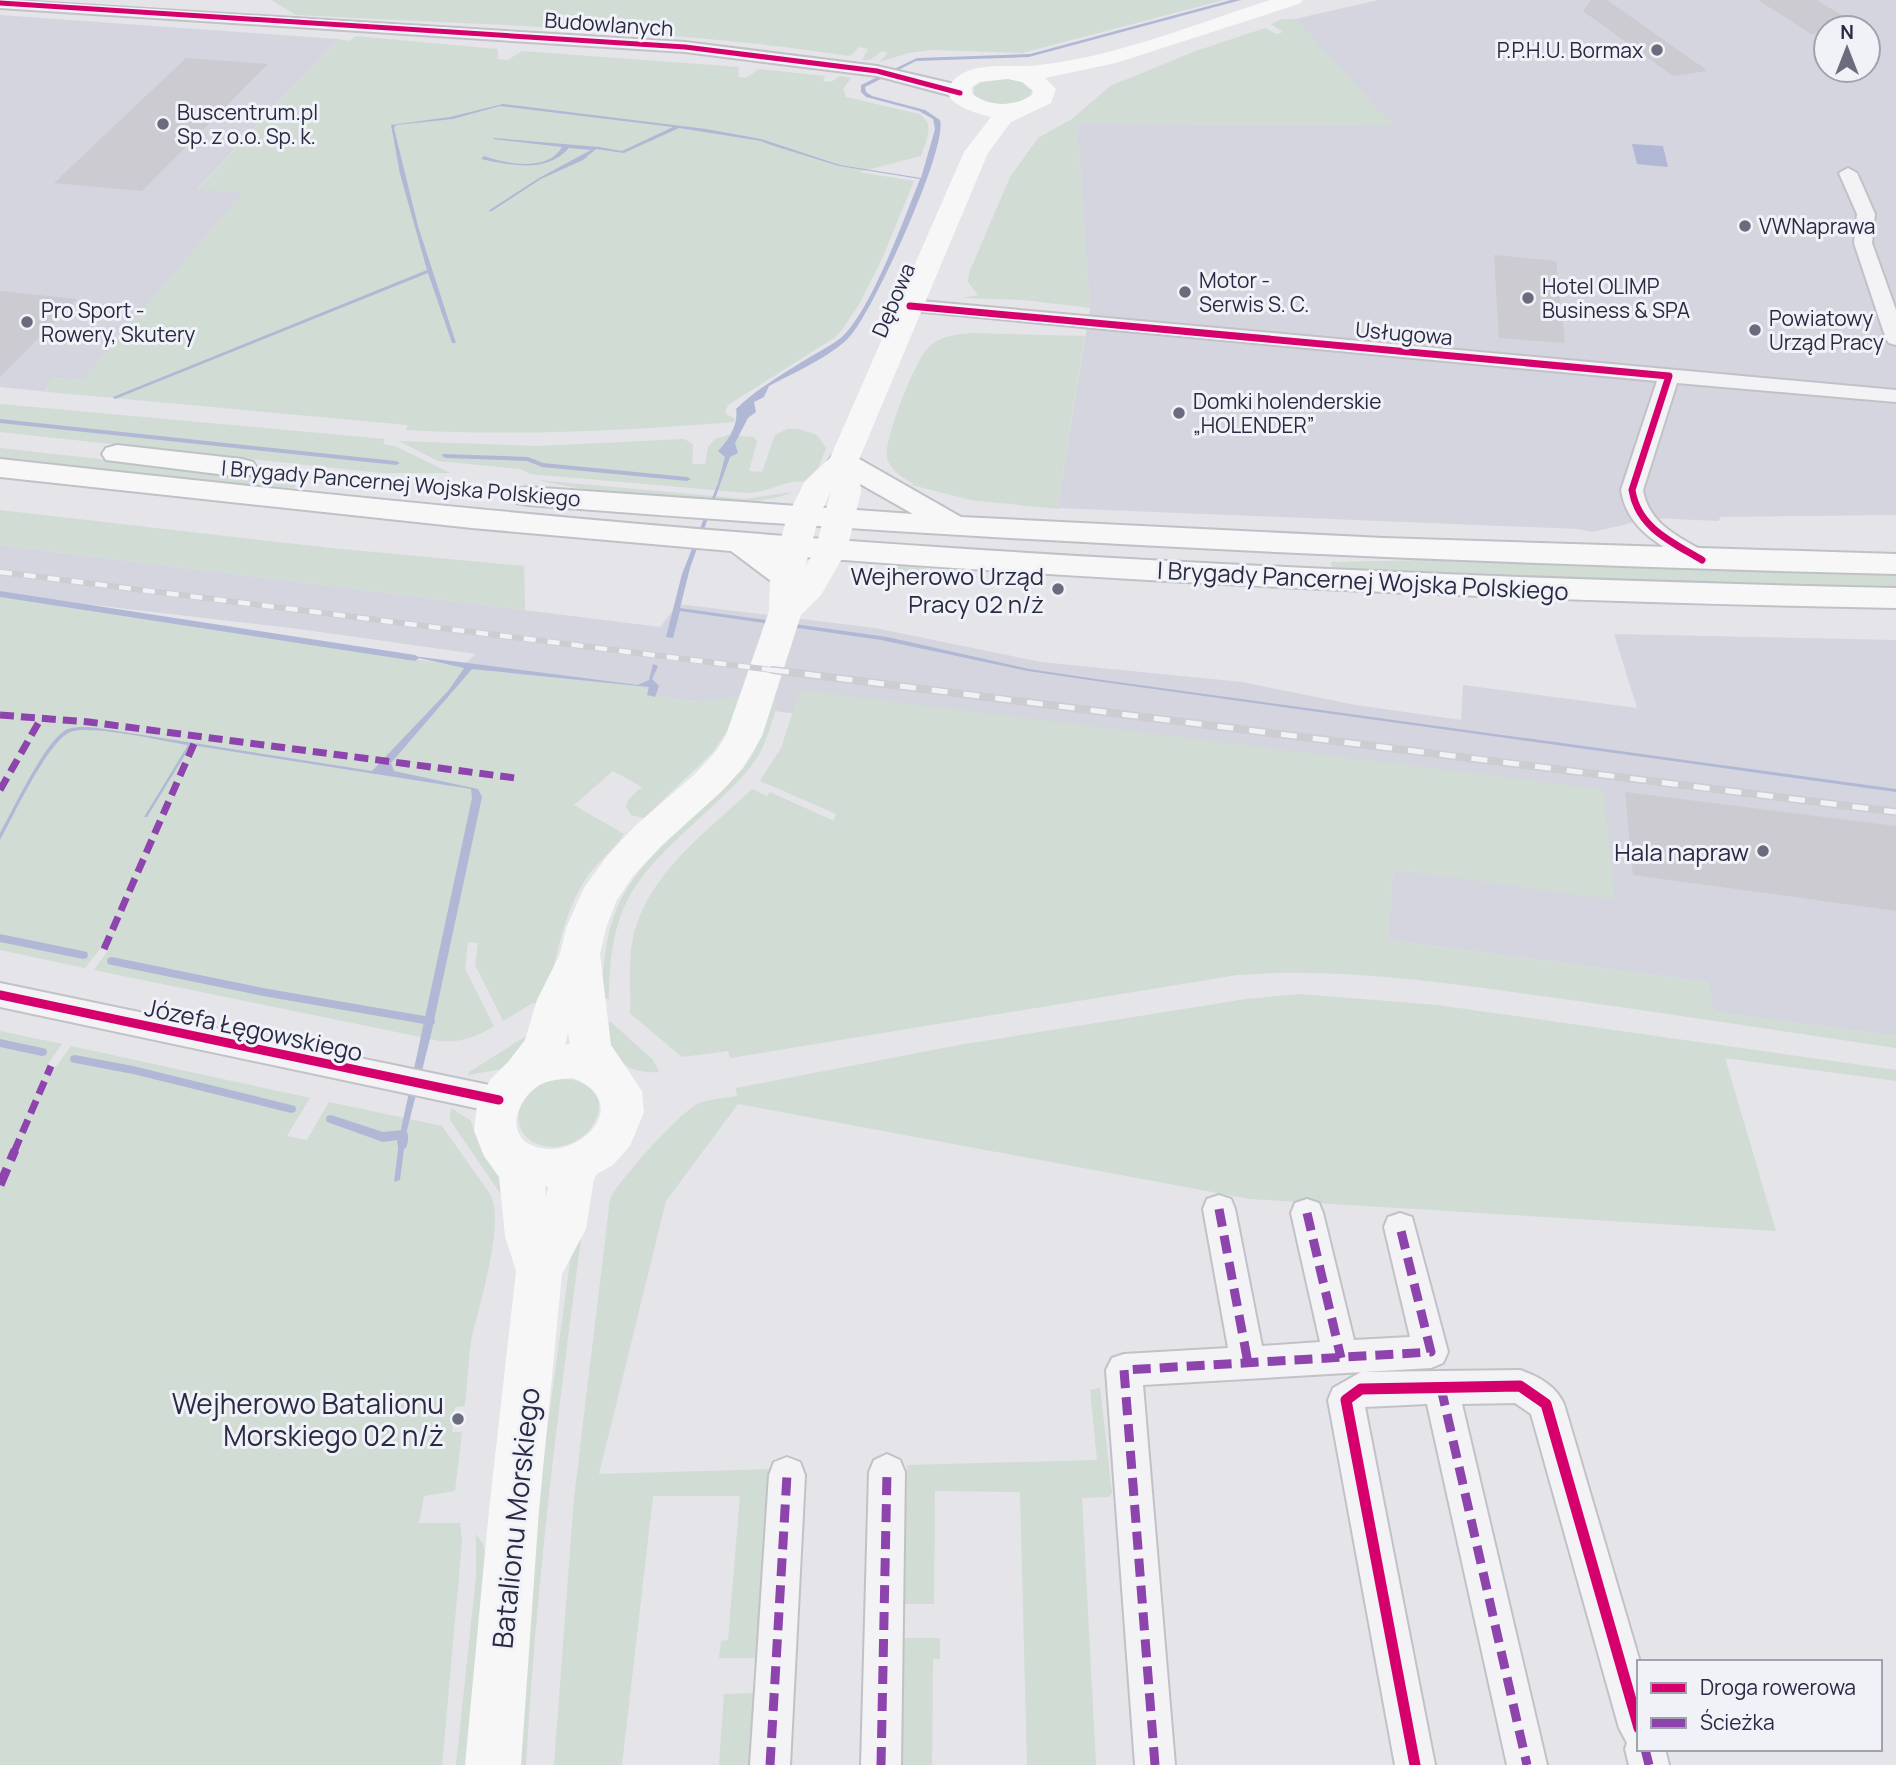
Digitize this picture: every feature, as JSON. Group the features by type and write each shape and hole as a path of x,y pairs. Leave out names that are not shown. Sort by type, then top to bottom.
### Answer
{"main road":[{"path":"1017,109 991,109 969,92 996,72 1042,72 1108,58 1292,0"},
{"path":"1019,74 1038,81 1045,89 1057,80 1108,58"},
{"name":"Dębowa","path":"792,563 816,488 843,461 976,152 1003,117 1038,102 1043,98 1045,89"},
{"name":"Dębowa","path":"969,92 979,117 975,132 976,152"},
{"name":"I Brygady Pancernej Wojska Polskiego","path":"0,441 297,475 522,496 792,563 834,534 956,526 1426,550 1896,565"},
{"path":"843,461 956,526"},
{"name":"Dębowa","path":"834,534 846,492 843,461"},
{"name":"I Brygady Pancernej Wojska Polskiego","path":"0,468 181,489 741,543 792,563"},
{"path":"792,563 809,587 834,534"},
{"name":"I Brygady Pancernej Wojska Polskiego","path":"834,534 996,562 1376,582 1896,598"},
{"path":"580,954 591,1048 617,1083 623,1096 624,1111 620,1126 611,1140 598,1152 565,1167 541,1167 519,1161 508,1154 499,1143 494,1129 494,1115 544,1045 557,1000 580,954 586,928 598,898 620,866 648,836 708,783 730,759 744,736 792,563"},
{"path":"512,1087 541,1065 576,1061 593,1065 607,1073"},
{"name":"Batalionu Morskiego","path":"493,1765 514,1510 539,1271 528,1236 521,1173 508,1154"},
{"name":"Batalionu Morskiego","path":"539,1271 563,1229 573,1174 581,1162"}],"street":[{"name":"Budowlanych","path":"0,3 662,45 877,71 969,92"},
{"path":"1848,173 1866,214 1863,243 1896,338"},
{"name":"Usługowa","path":"910,306 1896,396"},
{"path":"1669,376 1632,490 1632,505 1642,520 1702,560"},
{"name":"Józefa Łęgowskiego","path":"0,995 512,1087"},
{"path":"1219,1209 1248,1363"},
{"path":"1307,1213 1340,1358"},
{"path":"1155,1765 1124,1370 1431,1352 1400,1227"},
{"path":"1415,1765 1346,1400 1361,1389 1520,1387 1546,1404 1637,1721"},
{"path":"1441,1388 1527,1765"},
{"path":"881,1765 887,1472"},
{"path":"770,1765 787,1475"}],"shaded area":[{"path":"271,0 1224,0 1022,53 930,50 879,62 888,53 882,51 870,60 862,60 868,49 859,47 850,56 643,33 296,15"},
{"path":"1379,0 1896,0 1896,515 1721,517 1718,521 1652,518 1593,532 1577,529 1057,508 1090,309 1077,124 1392,125 1295,19"},
{"path":"0,15 338,39 198,188 244,192 83,380 53,378 46,389 48,392 0,387"},
{"path":"1282,19 1295,19 1393,125 1077,124 1090,308 1023,300 963,298 978,295 968,282 969,273 1010,177 1038,138 1072,119 1110,86 1196,51 1265,28 1277,34 1283,32 1271,24"},
{"path":"355,36 498,49 498,59 508,60 522,51 739,67 738,77 746,78 759,69 825,76 823,81 831,82 840,76 851,78 843,89 846,97 919,114 927,123 928,133 921,156 859,172 914,181 881,261 859,304 841,331 728,405 725,413 735,419 734,422 570,432 406,430 408,425 48,392 46,385 53,378 83,380 243,193 198,189 338,39 350,41"},
{"path":"1006,78 1023,82 1032,90 1031,94 1011,104 995,104 974,95 974,87 982,81"},
{"path":"971,333 1085,336 1057,507 1059,509 970,500 912,485 913,483 897,473 889,462 887,448 890,434 909,381 924,353 939,340"},
{"path":"0,404 385,439 383,444 395,446 450,473 381,473 0,432"},
{"path":"787,429 798,429 817,435 826,448 819,466 806,482 791,482 748,493 530,474 521,469 438,461 399,441 538,446 684,439 693,444 692,464 705,464 708,447 715,439 728,435 754,437 757,442 749,471 762,472 775,435"},
{"path":"0,448 299,481 294,488 241,486 0,460"},
{"path":"538,480 745,499 792,492 770,499 706,502 629,496"},
{"path":"0,510 331,548 524,566 525,610 0,545"},
{"path":"0,545 660,627 678,604 875,628 1041,662 1242,682 1356,705 1461,720 1463,685 1637,708 1614,634 1896,640 1896,1036 1714,1012 1708,982 1388,940 1393,869 1614,899 995,738 455,672 476,654 299,629 51,600 0,591"},
{"path":"1428,560 1896,574 1896,587 1332,570 1331,562"},
{"path":"889,565 917,567 985,578 893,572"},
{"path":"0,591 64,605 359,649 478,670 650,687 647,695 652,696 699,702 742,695 728,730 712,753 644,818 631,815 626,806 629,799 642,787 613,771 574,805 624,834 589,874 577,894 561,938 547,1000 531,1004 503,1021 475,965 478,943 468,942 465,969 494,1026 468,1038 440,1041 94,970 108,950 100,949 85,968 0,950"},
{"path":"800,690 1603,789 1615,900 1393,869 1388,940 1708,982 1714,1012 1896,1036 1896,1048 1432,982 1354,975 1276,973 1237,975 730,1058 728,1051 682,1057 630,1013 631,947 640,915 651,894 681,855 752,789 767,796 770,792 834,821 836,814 760,781 781,748"},
{"path":"773,699 779,699 760,752 751,767 661,855 632,893 615,937 609,999 602,999 608,936 626,890 657,852 748,762 759,741"},
{"path":"1300,994 1437,1005 1896,1070 1896,1081 1725,1058 1776,1231 1250,1199 738,1104 666,1201 599,1474 770,1469 756,1658 719,1658 721,1641 728,1640 740,1496 653,1496 622,1765 554,1765 574,1498 610,1199 625,1177 665,1132 699,1103 737,1096 736,1088 959,1045 1246,999"},
{"path":"605,1022 611,1022 653,1060 659,1072 635,1070 620,1060 611,1044"},
{"path":"536,1030 502,1069 468,1075 469,1072"},
{"path":"0,1031 62,1044 47,1065 56,1067 71,1046 310,1098 287,1136 307,1140 329,1102 442,1126 490,1194 494,1207 493,1244 471,1341 465,1406 455,1407 452,1432 462,1432 455,1491 424,1496 419,1523 460,1523 462,1542 442,1765 0,1765"},
{"path":"561,1079 583,1083 595,1093 599,1105 596,1119 587,1132 574,1142 557,1147 538,1144 523,1133 518,1118 520,1109 528,1094 535,1088"},
{"path":"451,1108 470,1120 483,1150 499,1168 509,1206 450,1120"},
{"path":"576,1218 584,1218 549,1491 526,1765 516,1765 538,1497"},
{"path":"1100,1388 1112,1493 1109,1497 1082,1498 1096,1765 1027,1765 1020,1492 935,1491 934,1604 904,1604 907,1465 1097,1460 1090,1390"},
{"path":"476,1534 485,1553 466,1765 456,1765 476,1577"},
{"path":"903,1638 940,1638 940,1659 933,1659 932,1765 901,1765"},
{"path":"754,1693 749,1765 719,1765 724,1694"}],"water":[{"path":"1231,0 1241,0 1029,57 916,61 865,87 866,92 872,96 925,110 940,120 933,162 891,264 851,335 823,357 769,386 764,397 754,402 756,412 748,418 735,443 738,453 730,457 690,568 680,608 887,637 1029,669 1896,789 1896,792 1028,671 881,640 680,611 673,638 666,637 682,574 718,483 725,457 718,451 732,432 736,409 772,381 838,340 853,324 886,263 920,179 839,166 761,141 679,128 624,153 596,149 583,160 541,179 488,211 539,178 591,150 569,148 550,162 527,166 481,159 484,156 515,163 537,163 556,155 562,147 493,139 495,138 622,151 673,127 500,106 453,119 396,125 394,128 418,226 456,343 452,343 428,273 115,399 113,397 427,270 400,174 391,125 450,117 503,104 706,129 761,139 840,165 921,178 935,129 933,119 919,111 866,97 861,92 861,85 917,58 1030,54"},
{"path":"1632,144 1663,146 1668,167 1637,164"},
{"path":"405,655 638,685 649,680 653,664 658,666 652,679 659,686 655,697 647,695 649,687 472,669 391,763 394,771 478,789 482,797 430,1039 406,1134 400,1180 394,1182 400,1134 472,798 471,789 191,745 147,817 144,817 188,745 80,730 70,732 51,750 0,840 0,833 40,759 60,735 73,728 101,728 372,771 448,691 464,668"}],"building":[{"name":"P.P.H.U. Bormax","path":"1591,0 1607,0 1708,71 1673,76 1583,11"},
{"path":"1758,0 1817,0 1840,14 1812,14 1811,34"},
{"name":"Buscentrum.pl Sp. z o.o. Sp. k.","path":"186,58 268,64 142,191 54,183"},
{"name":"Hotel OLIMP Business & SPA","path":"1494,255 1556,261 1565,343 1499,338"},
{"name":"Pro Sport - Rowery, Skutery","path":"0,291 77,299 0,377"},
{"name":"Hala napraw","path":"1625,792 1896,826 1896,911 1633,875"}],"waterway":[{"path":"0,421 396,463"},
{"path":"446,456 528,459 542,465 687,479"},
{"path":"0,594 415,658"},
{"path":"0,938 83,955"},
{"path":"112,961 263,992 430,1021"},
{"path":"0,1043 42,1052"},
{"path":"75,1059 133,1070 291,1109"},
{"path":"331,1119 383,1137 403,1135 402,1145"}],"railway":[{"path":"0,572 787,672"},
{"path":"773,670 1896,812"}],"marked path":[{"path":"0,715 89,722 515,778"},
{"path":"0,790 40,720"},
{"path":"104,949 197,737"},
{"path":"0,1185 51,1066"},
{"path":"1219,1209 1248,1363"},
{"path":"1307,1213 1341,1358"},
{"path":"1155,1765 1124,1370 1431,1352 1400,1227"},
{"path":"1441,1388 1527,1765"},
{"path":"881,1765 887,1472"},
{"path":"770,1765 787,1475"},
{"path":"1646,1751 1649,1765"}],"cycle path":[{"path":"0,3 685,47 877,71 960,93"},
{"path":"910,306 1669,376 1632,490 1634,503 1639,514 1657,533 1702,560"},
{"path":"0,995 499,1100"},
{"path":"1415,1765 1346,1400 1361,1389 1520,1386 1546,1404 1637,1721"}],"place":[{"name":"P.P.H.U. Bormax","path":"1657,50"},
{"name":"Buscentrum.pl Sp. z o.o. Sp. k.","path":"163,124"},
{"name":"VWNaprawa","path":"1745,226"},
{"name":"Motor - Serwis S. C.","path":"1185,292"},
{"name":"Hotel OLIMP Business & SPA","path":"1528,298"},
{"name":"Pro Sport - Rowery, Skutery","path":"27,322"},
{"name":"Powiatowy Urząd Pracy","path":"1755,330"},
{"name":"Domki holenderskie „HOLENDER”","path":"1179,413"},
{"name":"Wejherowo Urząd Pracy 02 n/ż","path":"1058,589"},
{"name":"Hala napraw","path":"1763,851"},
{"name":"Wejherowo Batalionu Morskiego 02 n/ż","path":"458,1419"}]}
